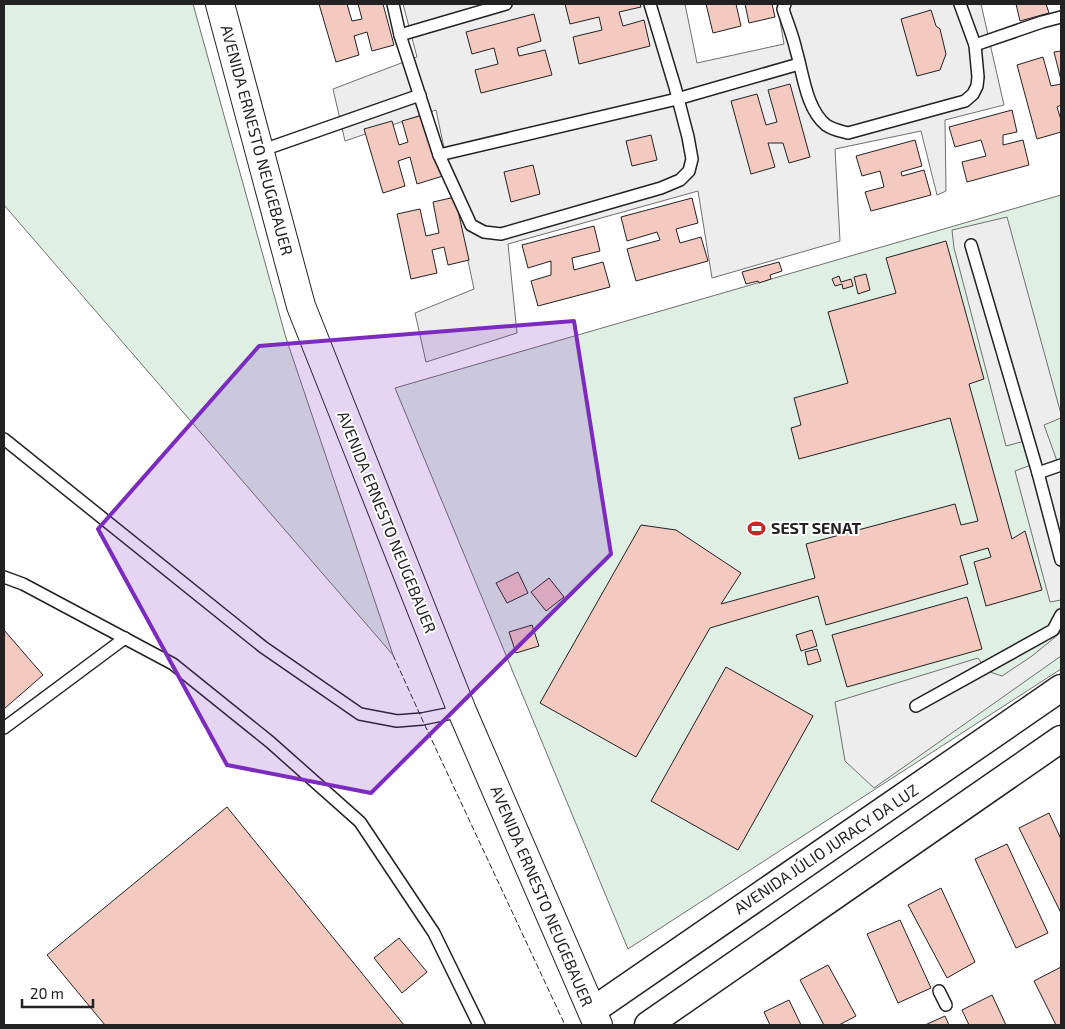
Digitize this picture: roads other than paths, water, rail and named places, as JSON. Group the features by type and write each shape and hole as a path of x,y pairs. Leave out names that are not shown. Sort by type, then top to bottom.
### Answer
{"main road":[{"name":"AVENIDA ERNESTO NEUGEBAUER","path":"220,4 301,306 462,711 595,1018"}],"street":[{"name":"AVENIDA JÚLIO JURACY DA LUZ","path":"595,1018 1061,688"},
{"path":"648,1025 1061,739"}],"lane":[{"path":"393,4 400,35 439,155 471,225 484,232 501,234 661,188 680,180 689,171 692,159 688,137 650,4"},
{"path":"400,35 506,4"},
{"path":"784,4 783,8 810,102 827,125 835,130 848,133 965,101 973,94 977,86 978,77 975,45 960,4"},
{"path":"975,45 1061,17"},
{"path":"439,155 677,99 800,64"},
{"path":"260,151 420,96"},
{"path":"971,245 1038,473 1061,560"},
{"path":"4,439 263,647 360,714 397,721 422,719 462,711"},
{"path":"1038,473 1061,465"},
{"path":"4,577 23,584 173,664 270,742 360,822 434,933 479,1025"},
{"path":"916,706 1053,630 1061,615"},
{"path":"4,728 125,638"},
{"path":"939,991 946,1005"}],"place":[{"name":"SEST SENAT","path":"757,528"}]}
